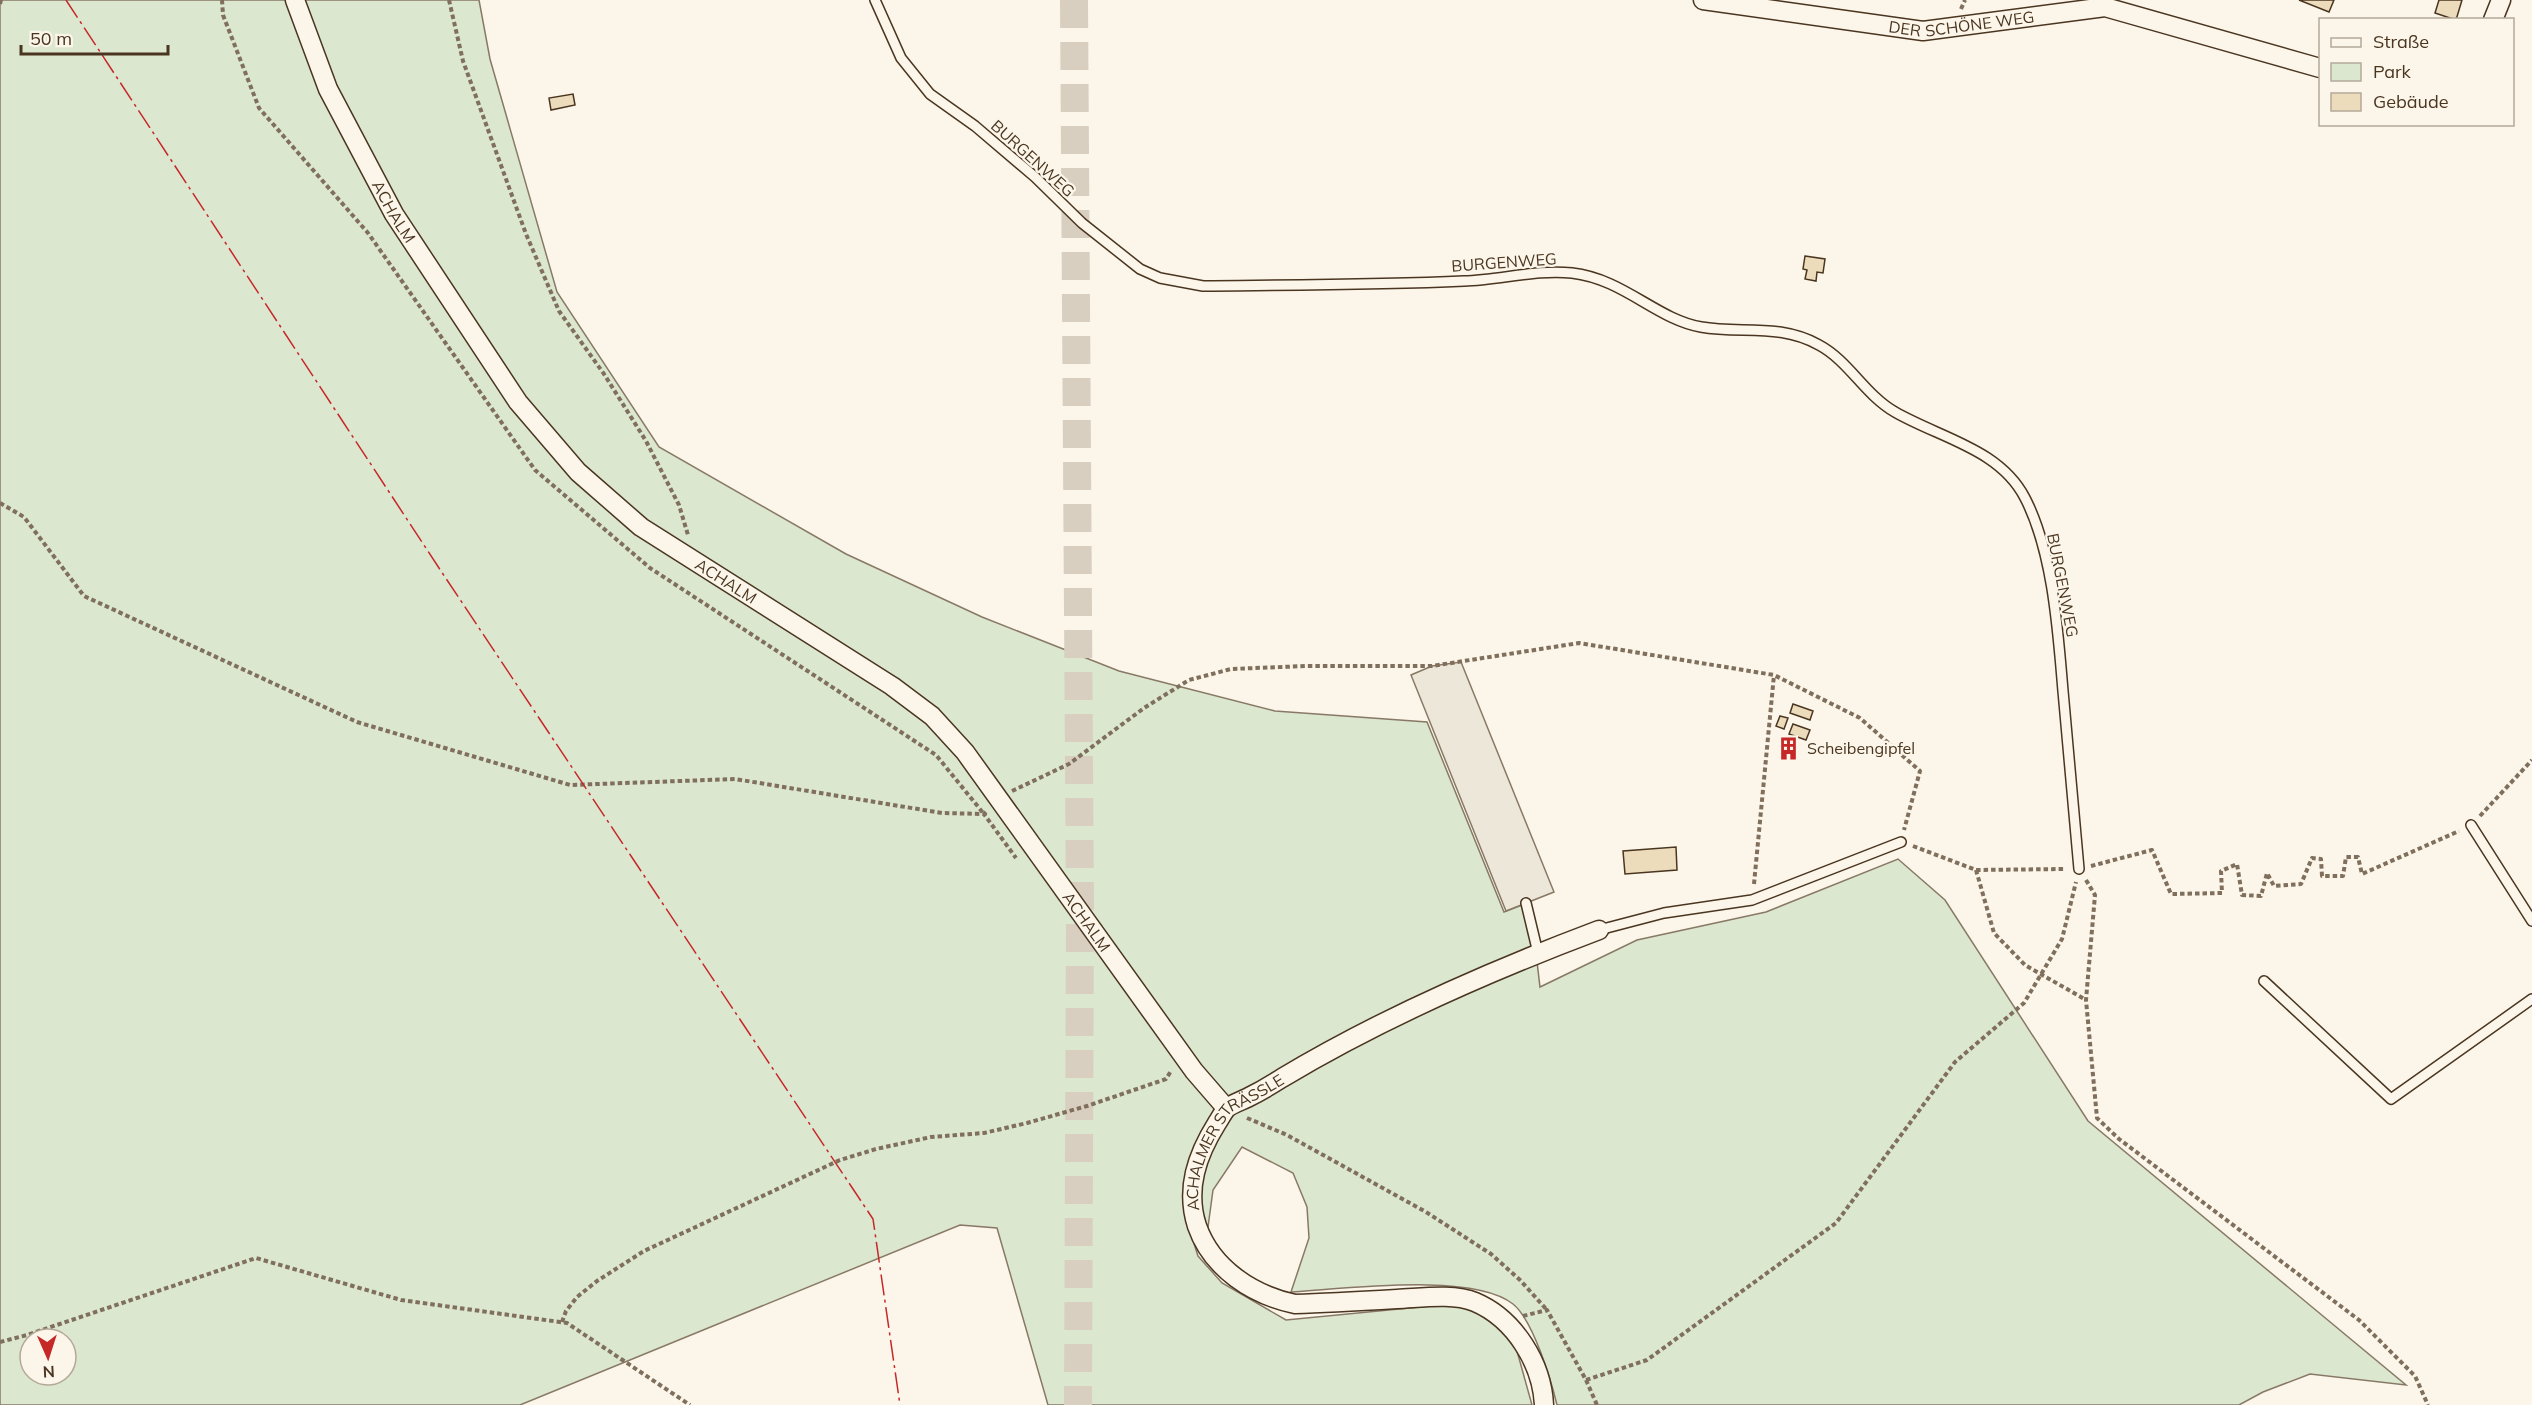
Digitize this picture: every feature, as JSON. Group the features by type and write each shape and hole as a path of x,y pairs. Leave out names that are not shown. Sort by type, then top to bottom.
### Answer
{"street":[{"name":"ACHALM","path":"295,0 328,89 394,214 518,402 578,472 641,527 892,686 932,717 965,752 1194,1071 1226,1108"},
{"name":"DER SCHÖNE WEG","path":"1703,0 1923,31 2105,8 2319,68"},
{"path":"2494,18 2501,0"},
{"name":"ACHALMER STRÄSSLE","path":"1544,1405 1542,1380 1534,1361 1503,1321 1474,1302 1430,1298 1295,1304 1276,1300 1258,1292 1232,1276 1208,1250 1197,1226 1192,1200 1195,1166 1226,1108 1261,1091 1321,1055 1430,1000 1538,953 1599,930"}],"lane":[{"name":"BURGENWEG","path":"875,0 901,58 930,94 975,126 1035,177 1082,223 1140,269 1160,278 1203,286 1468,281 1548,273 1592,276 1613,284 1684,323 1701,327 1778,331 1803,337 1821,345 1890,409 1917,425 1976,451 2002,468 2017,484 2026,500 2042,545 2057,622 2079,869"},
{"path":"2471,825 2532,921"},
{"path":"1599,930 1664,913 1752,900 1901,842"},
{"path":"1526,903 1538,953"},
{"path":"2264,981 2391,1099 2532,999"}],"path":[{"path":"0,4 1,0"},
{"path":"448,0 463,61 526,234 559,311 604,374 646,441 679,505 690,541 691,558"},
{"path":"0,503 24,517 84,596 357,722 570,785 735,779 942,813 984,814"},
{"path":"999,798 1069,764 1144,708 1189,680 1231,669 1306,666 1432,666 1579,643 1774,675 1860,718 1920,771 1901,842 1976,870 2079,869 2152,850 2171,894 2222,893 2221,871 2237,864 2242,895 2261,896 2267,873 2274,886 2301,884 2312,858 2321,858 2322,876 2343,876 2346,857 2358,857 2362,874 2471,825 2532,760"},
{"path":"1752,900 1774,675"},
{"path":"1586,1380 1647,1360 1836,1223 1955,1062 2024,1003 2062,939 2079,869"},
{"path":"2079,869 2094,895 2086,1000 2097,1118 2119,1139 2359,1320 2415,1376 2428,1405"},
{"path":"1976,870 1994,933 2025,964 2086,1000"},
{"path":"562,1322 577,1297 597,1281 644,1251 777,1187 840,1160 876,1149 931,1137 984,1133 1027,1123 1087,1106 1166,1079 1172,1071"},
{"path":"1226,1108 1287,1135 1426,1212 1491,1254 1520,1280 1547,1310 1586,1380 1597,1405"},
{"path":"0,1342 256,1258 401,1300 567,1323 690,1405"},
{"path":"1503,1321 1547,1310"}],"green space":[{"path":"0,0 479,0 490,59 557,292 659,447 846,554 982,617 1119,671 1275,711 1427,722 1504,912 1530,902 1540,987 1637,940 1766,912 1898,859 1945,900 2088,1121 2406,1385 2310,1374 2263,1392 2239,1405 1557,1405 1546,1366 1527,1323 1513,1304 1494,1294 1469,1288 1439,1285 1374,1286 1291,1292 1309,1238 1307,1207 1293,1173 1242,1147 1213,1190 1208,1227 1189,1228 1198,1256 1222,1283 1286,1320 1430,1306 1472,1306 1499,1324 1517,1351 1532,1405 1048,1405 997,1228 960,1225 520,1405 0,1405"}],"shaded area":[{"path":"1461,662 1554,892 1506,911 1411,675 1432,666"}],"building":[{"path":"2299,0 2334,0 2329,12"},
{"path":"2439,0 2462,0 2457,18 2435,13"},
{"path":"573,94 575,105 551,110 549,98"},
{"path":"1805,256 1825,259 1823,273 1817,272 1816,281 1805,279 1807,270 1803,269"},
{"path":"1793,704 1813,711 1810,720 1790,713"},
{"path":"1780,716 1788,718 1784,729 1776,726"},
{"path":"1793,724 1810,730 1806,740 1789,734"},
{"path":"1676,847 1677,870 1625,874 1623,851"}],"tunnel":[{"path":"1074,0 1080,915 1078,1405"}],"power":[{"path":"66,0 439,568 873,1219 900,1405"}],"place":[{"name":"Scheibengipfel","path":"1789,748"}]}
